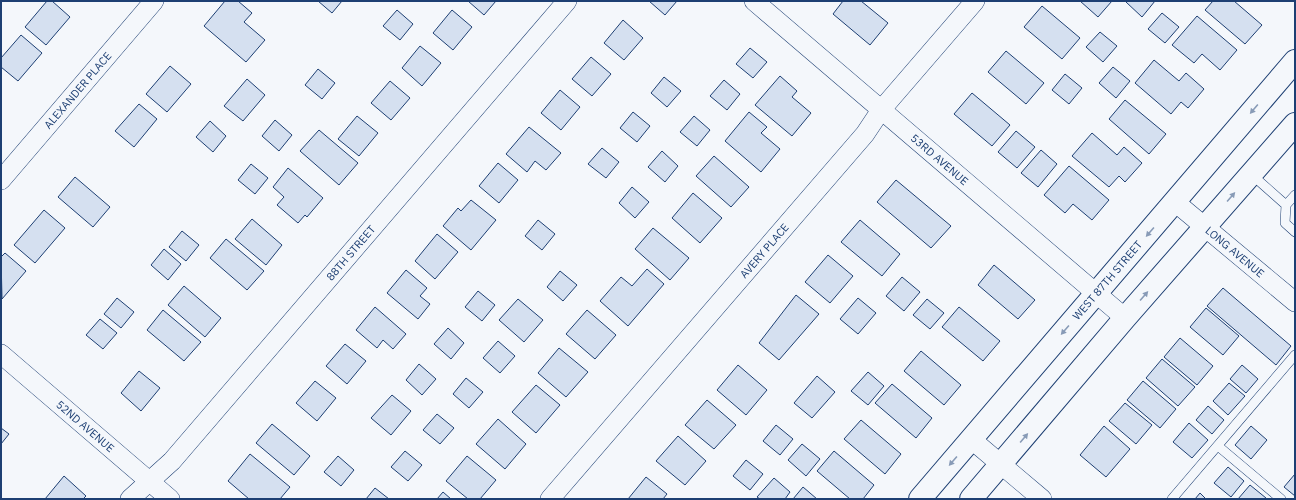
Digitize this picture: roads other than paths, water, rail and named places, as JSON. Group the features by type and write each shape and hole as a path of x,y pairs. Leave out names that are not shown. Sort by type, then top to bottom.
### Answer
{"main road":[{"name":"WEST 87TH STREET","path":"920,499 1295,61"},
{"path":"971,499 1125,318 1295,124"}],"street":[{"name":"ALEXANDER PLACE","path":"1,180 154,1"},
{"name":"88TH STREET","path":"130,499 172,461 567,1"},
{"name":"53RD AVENUE","path":"754,1 1125,318"},
{"name":"AVERY PLACE","path":"550,499 859,140 881,110 976,1"},
{"name":"LONG AVENUE","path":"1175,202 1295,302"},
{"name":"52ND AVENUE","path":"1,354 170,499"},
{"path":"972,439 1042,499"}],"lane":[{"path":"1251,174 1286,206"},
{"path":"1295,195 1286,206 1285,223 1295,232"},
{"path":"1172,499 1295,355"},
{"path":"1218,446 1281,499"}]}
